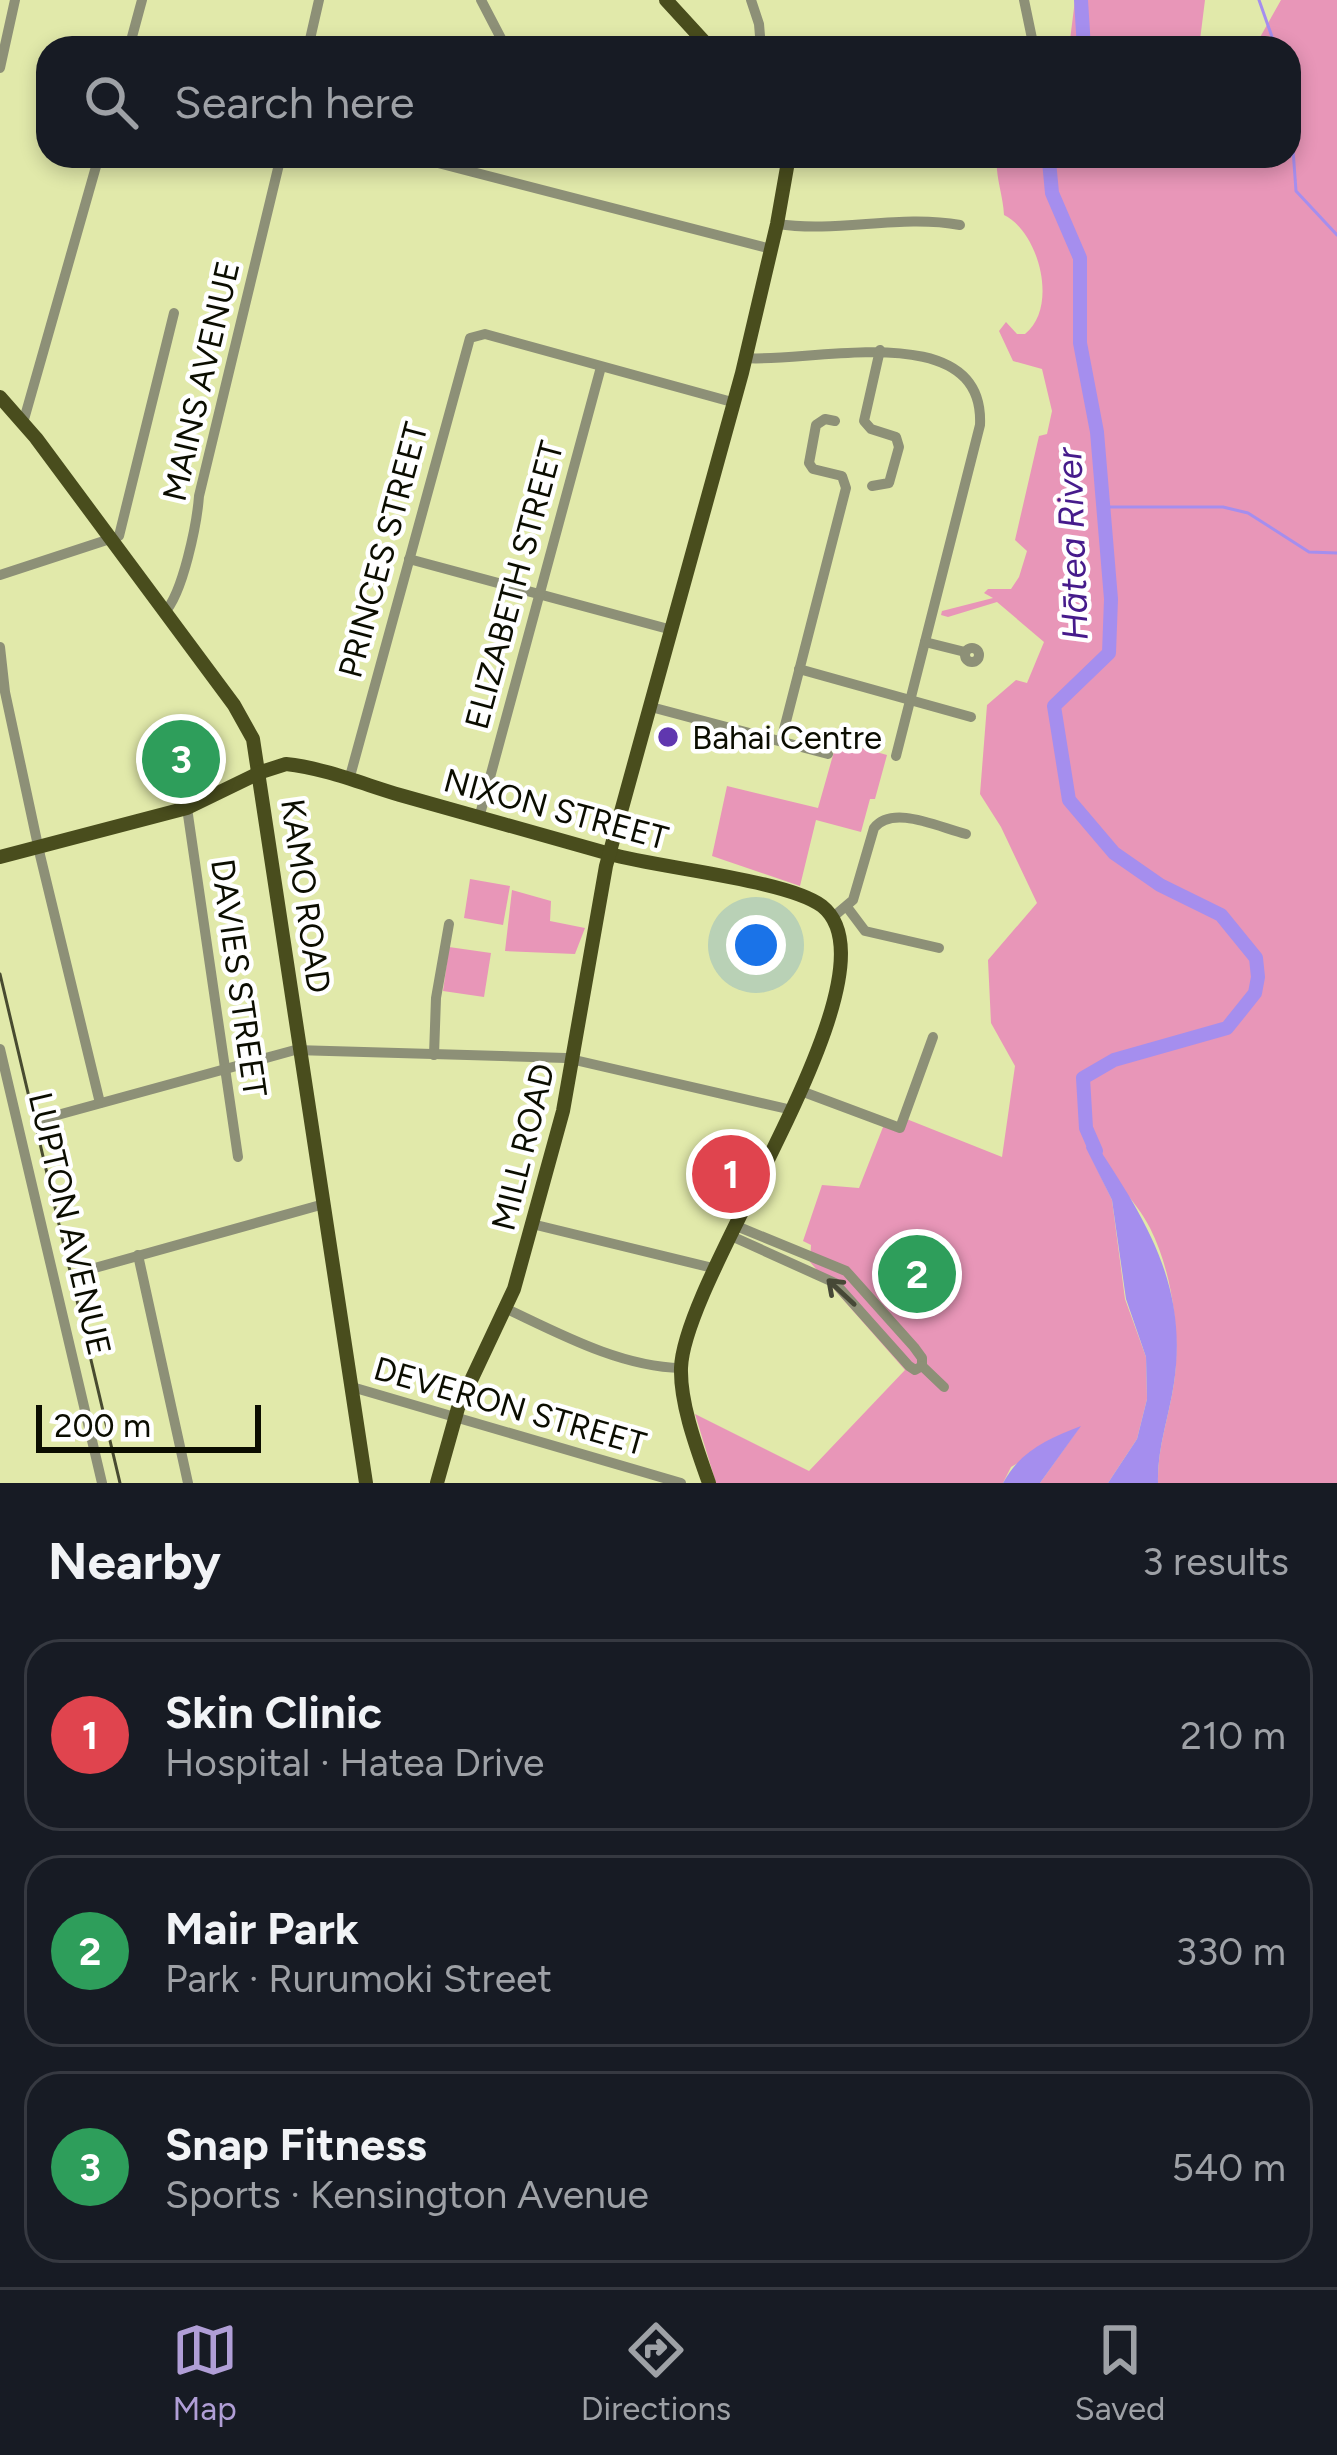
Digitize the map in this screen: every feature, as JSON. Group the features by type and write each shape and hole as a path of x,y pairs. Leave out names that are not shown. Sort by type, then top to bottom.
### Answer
{"main road":[{"path":"666,0 699,36"},
{"name":"MILL ROAD","path":"437,1483 455,1417 507,1309 563,1111 609,854 745,358 787,168"},
{"name":"KAMO ROAD","path":"0,397 234,705 254,739 366,1483"},
{"path":"254,739 286,764"},
{"path":"0,857 187,808 286,764"},
{"name":"NIXON STREET","path":"286,764 609,854 804,897 833,917"},
{"path":"621,812 622,842 637,860"},
{"path":"704,1482 681,1368 713,1268 824,1041 840,965 841,937 833,917"}],"street":[{"path":"0,68 15,0"},
{"path":"132,36 142,0"},
{"path":"311,36 319,0"},
{"path":"481,0 500,36"},
{"path":"751,0 758,36"},
{"path":"1024,0 1032,36"},
{"path":"23,423 96,168"},
{"name":"MAINS AVENUE","path":"164,613 177,595 198,515 198,498 278,168"},
{"path":"457,168 771,249"},
{"path":"777,224 839,228 928,219 960,225"},
{"path":"0,575 120,534 174,313"},
{"name":"PRINCES STREET","path":"349,780 466,345 472,336 485,334 602,367"},
{"path":"745,358 880,350 946,366 967,381 979,405 980,425 896,756"},
{"path":"872,486 889,483 899,448 896,437 871,429 864,421 880,350"},
{"path":"602,367 732,402"},
{"name":"ELIZABETH STREET","path":"478,818 602,367"},
{"path":"781,741 846,478 813,469 808,459 816,424 825,419 835,422"},
{"path":"409,559 672,630"},
{"path":"925,642 965,652"},
{"path":"0,647 5,692 100,1103"},
{"path":"799,669 971,717"},
{"path":"651,707 828,754"},
{"name":"DAVIES STREET","path":"187,808 238,1156"},
{"path":"833,917 847,907 856,890 880,820 897,816 966,834"},
{"path":"847,907 865,932 939,948"},
{"path":"434,1055 436,998 449,925"},
{"path":"801,1090 899,1128 932,1037"},
{"path":"43,1119 302,1051 573,1060 792,1110"},
{"name":"LUPTON AVENUE","path":"0,1052 102,1483"},
{"path":"91,1269 324,1204"},
{"path":"532,1224 713,1268"},
{"path":"731,1230 846,1270 944,1388"},
{"path":"138,1256 188,1483"},
{"path":"507,1309 581,1343 681,1368"},
{"name":"DEVERON STREET","path":"352,1388 681,1483"}],"shaded area":[{"path":"1075,0 1205,0 1200,36 1070,36"},
{"path":"1281,0 1337,0 1337,1483 1158,1483 1176,1364 1169,1283 1144,1218 1087,1148 1112,1200 1125,1299 1146,1357 1147,1399 1137,1439 1108,1483 1040,1483 1079,1428 1011,1467 1003,1483 716,1483 695,1414 809,1471 905,1370 810,1262 811,1245 803,1241 822,1185 859,1188 885,1122 898,1125 904,1118 1002,1157 1015,1066 991,1023 988,960 1037,903 980,794 987,705 1016,680 1027,683 1044,642 997,602 941,615 993,598 984,593 1011,589 1019,577 1027,551 1015,540 1039,436 1047,434 1052,411 1042,369 1013,361 999,331 1006,322 1017,334 1025,334 1035,322 1043,289 1027,237 1004,215 997,168 1301,168 1301,36 1261,36"},
{"path":"837,741 887,755 861,832 816,820 800,886 712,856 727,786 818,808"},
{"path":"470,879 510,886 503,925 464,918"},
{"path":"512,890 551,901 550,921 585,928 575,954 505,951"},
{"path":"449,947 491,953 484,997 443,991"},
{"path":"1090,1135 1157,1251 1175,1313 1174,1383 1158,1483 1108,1483 1137,1439 1147,1399 1146,1357 1126,1299 1112,1200 1086,1148"},
{"path":"1081,1426 1040,1483 1003,1483 1027,1454"}],"waterway":[{"name":"Hātea River","path":"1081,0 1083,36"},
{"path":"1259,0 1272,36"},
{"name":"Hātea River","path":"1050,168 1052,193 1080,258 1080,343 1097,432 1111,599 1109,653 1054,706 1069,800 1114,853 1160,885 1221,915 1256,958 1258,977 1255,993 1227,1028 1114,1060 1083,1078 1086,1128 1096,1151"},
{"path":"1294,168 1296,191 1337,235"},
{"path":"1101,507 1223,507 1248,513 1309,552 1337,553"}],"railway":[{"path":"0,974 120,1483"}],"place":[{"name":"Bahai Centre","path":"668,737"},
{"name":"Snap Fitness","path":"181,759"},
{"name":"Skin Clinic","path":"731,1174"},
{"name":"Mair Park","path":"917,1274"}]}
